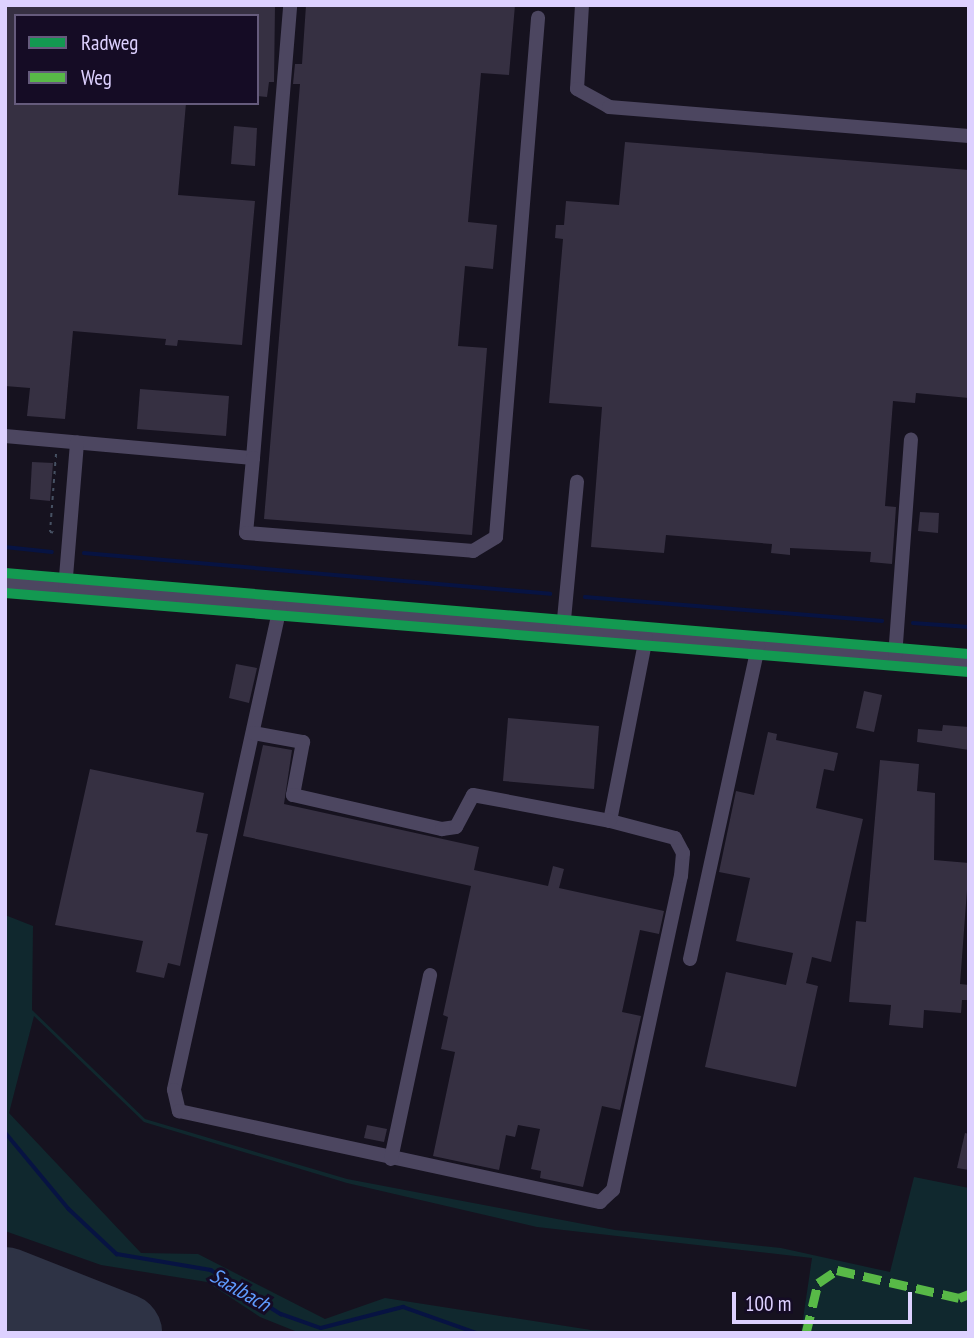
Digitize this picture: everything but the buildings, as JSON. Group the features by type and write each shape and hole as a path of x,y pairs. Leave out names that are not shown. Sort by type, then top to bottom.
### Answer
{"street":[{"path":"290,5 246,533 473,551 496,537 538,18"},
{"path":"582,5 576,89 608,107 969,136"},
{"path":"5,436 253,458"},
{"path":"895,657 911,440"},
{"path":"65,589 77,442"},
{"path":"564,625 577,482"},
{"path":"5,584 280,607 564,625 646,637 969,664"},
{"path":"253,733 303,742 293,795 442,829 456,827 472,795 610,821 675,838 683,853 608,1200 191,1118 174,1102 253,733 280,607"},
{"path":"610,821 646,637"},
{"path":"690,959 758,646"},
{"path":"391,1159 430,975"}],"path":[{"path":"43,451 56,452 50,532 69,538"}],"green space":[{"path":"5,915 33,926 32,1010 145,1119 347,1179 615,1230 781,1248 890,1272 914,1177 969,1188 969,1333 801,1333 812,1258 537,1227 347,1183 144,1122 34,1016 9,1113 141,1253 198,1254 325,1319 385,1298 591,1330 686,1333 300,1333 260,1317 207,1282 101,1265 5,1231"}],"waterway":[{"path":"5,547 52,552"},
{"path":"84,553 550,594"},
{"path":"585,597 882,621"},
{"path":"913,623 969,627"},
{"name":"Saalbach","path":"5,1132 69,1209 117,1254 211,1270 281,1314 321,1328 403,1307 477,1333"}],"runway":[{"path":"5,1287 122,1333"}],"marked path":[{"path":"806,1333 818,1283 837,1270 959,1298 969,1294"}],"cycle path":[{"path":"5,573 969,654"},
{"path":"5,593 969,672"}]}
